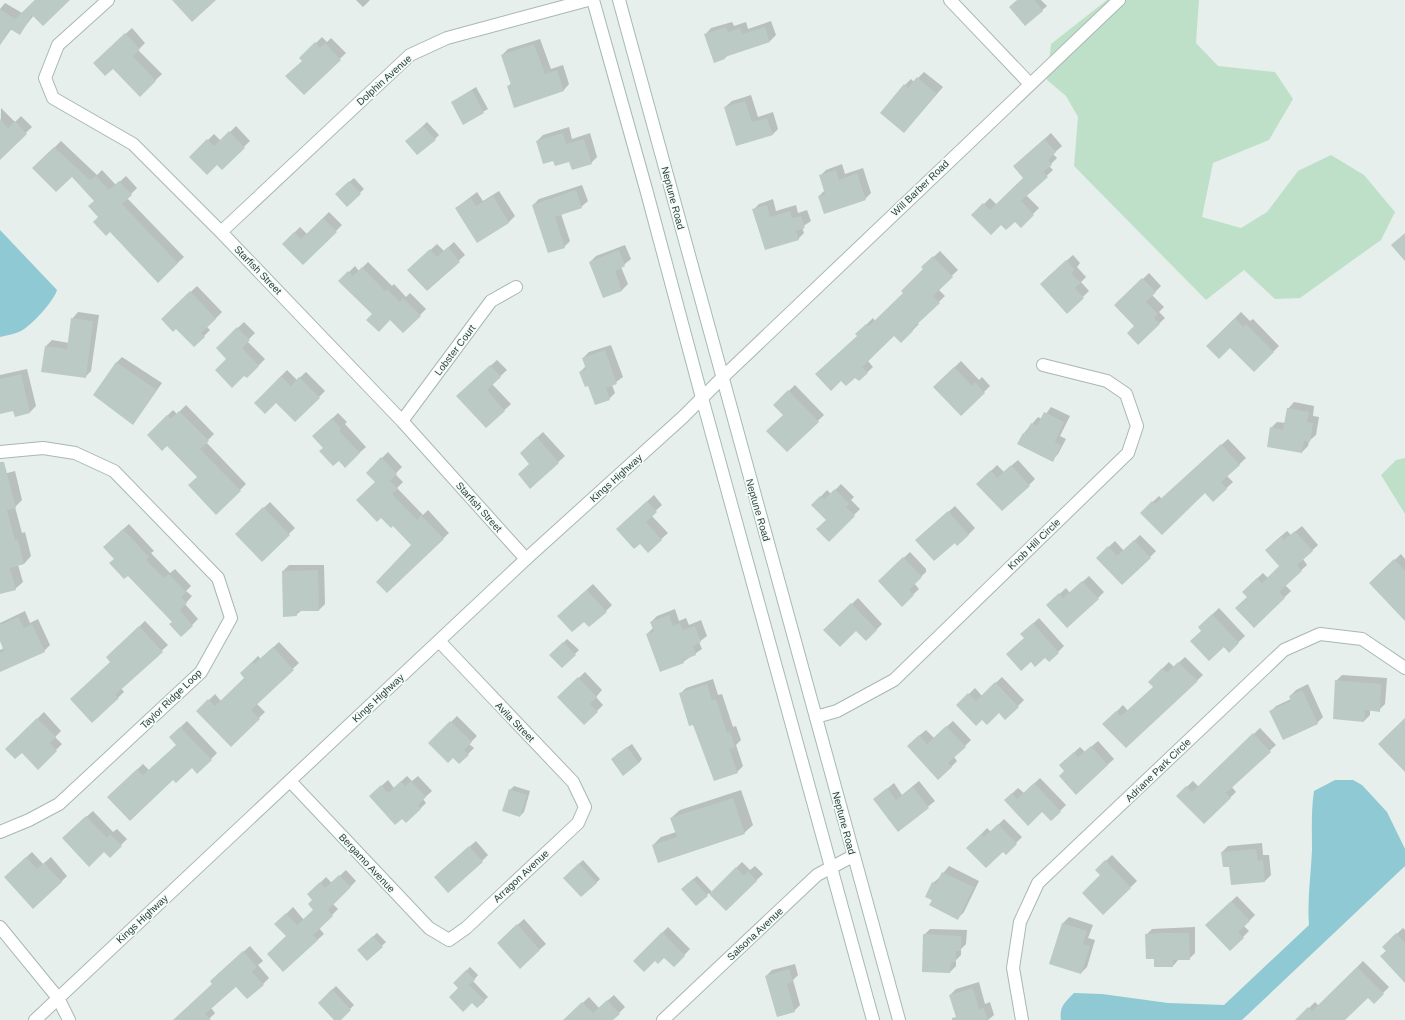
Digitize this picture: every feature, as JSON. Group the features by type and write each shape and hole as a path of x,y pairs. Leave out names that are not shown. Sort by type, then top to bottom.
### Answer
{"street":[{"name":"Starfish Street","path":"108,0 58,45 46,78 53,98 133,144 221,232 402,421 526,559"},
{"name":"Dolphin Avenue","path":"221,232 410,55 447,38 588,0"},
{"path":"593,0 873,1020"},
{"name":"Neptune Road","path":"619,0 899,1020"},
{"path":"950,0 1030,84"},
{"name":"Will Barber Road","path":"723,377 1119,0"},
{"name":"Lobster Court","path":"402,421 491,302 516,287"},
{"name":"Knob Hill Circle","path":"816,717 837,711 894,680 1128,453 1137,426 1126,394 1107,381 1043,365"},
{"name":"Kings Highway","path":"35,1020 526,559 683,417 723,377"},
{"name":"Taylor Ridge Loop","path":"0,452 43,448 75,453 114,471 218,578 230,618 201,672 59,804 29,820 0,832"},
{"name":"Adriane Park Circle","path":"1022,1020 1013,968 1020,922 1038,883 1284,650 1320,634 1362,639 1405,668"},
{"name":"Avila Street","path":"439,641 572,782 585,807"},
{"name":"Bergamo Avenue","path":"290,781 429,928 449,940"},
{"name":"Arragon Avenue","path":"449,940 466,928 578,823 585,807"},
{"name":"Salsona Avenue","path":"663,1020 816,875 853,856"},
{"path":"0,927 58,998 69,1020"}],"green space":[{"path":"1107,0 1199,0 1196,43 1218,66 1275,72 1293,99 1269,140 1213,163 1202,217 1241,228 1267,212 1298,171 1331,155 1364,175 1395,212 1381,240 1300,298 1275,299 1244,270 1206,300 1074,166 1078,117 1066,96 1047,80 1051,44"},
{"path":"1405,458 1405,514 1381,475 1396,460"}],"water":[{"path":"0,230 57,290 52,300 42,313 30,324 19,332 0,337"},
{"path":"1335,780 1353,780 1362,785 1387,812 1405,849 1405,866 1242,1020 1061,1020 1062,1008 1065,1002 1074,993 1102,994 1168,1003 1224,1005 1309,925 1314,791"}],"building":[{"path":"35,0 70,0 43,26 32,15 20,35 10,29 0,45 0,9 15,19"},
{"path":"172,0 216,0 192,22"},
{"path":"1017,0 1035,0 1043,11 1025,26 1009,7"},
{"path":"726,27 728,32 740,28 742,34 765,27 770,42 725,57 725,59 714,63 704,34"},
{"path":"125,33 140,49 133,56 156,81 140,97 113,69 105,76 93,63"},
{"path":"315,42 320,48 325,43 341,60 304,95 285,76 302,61 299,58"},
{"path":"534,44 545,74 557,70 564,91 514,108 507,86 511,85 501,55"},
{"path":"917,77 937,94 904,133 880,113 904,84 908,88"},
{"path":"472,90 484,113 463,125 451,102"},
{"path":"745,101 752,122 767,118 773,135 736,146 724,107"},
{"path":"0,119 8,128 15,121 27,134 0,160"},
{"path":"423,126 436,140 417,155 405,141"},
{"path":"229,131 245,148 222,170 217,165 207,175 189,157 207,139 214,146"},
{"path":"563,133 566,144 584,139 592,164 572,170 569,162 555,166 553,161 543,164 536,141"},
{"path":"1044,139 1056,152 1048,160 1052,165 1043,172 1048,177 1021,201 1034,215 1021,228 1015,222 1006,230 1001,225 991,235 971,215 983,203 990,210 1023,178 1013,166"},
{"path":"54,147 90,180 96,176 109,190 119,181 132,195 122,204 178,263 158,283 110,232 106,236 93,222 98,217 88,206 94,201 72,177 56,192 32,168"},
{"path":"836,170 839,180 857,173 866,200 824,214 818,196 825,194 819,175"},
{"path":"349,181 361,194 347,207 335,194"},
{"path":"576,190 582,208 555,217 565,248 548,253 532,205"},
{"path":"493,196 509,223 477,243 455,208 471,198 476,206"},
{"path":"767,205 770,217 790,211 792,218 801,216 805,228 796,231 799,240 765,250 752,209"},
{"path":"323,218 337,232 303,265 282,244 294,232 301,239"},
{"path":"1405,233 1405,261 1391,245"},
{"path":"448,247 460,262 427,291 407,270 430,249 437,257"},
{"path":"619,250 625,266 615,271 622,291 603,298 589,262"},
{"path":"933,256 953,277 933,296 940,303 912,329 913,331 901,343 894,336 862,367 868,373 859,381 855,378 846,386 841,381 831,391 815,374 857,336 855,334 866,324 869,326 903,293 901,291 923,269 921,267"},
{"path":"1066,260 1075,270 1071,273 1081,283 1075,288 1084,298 1067,314 1040,284"},
{"path":"362,267 385,291 387,289 400,302 403,298 421,316 403,333 390,320 379,332 366,320 372,314 338,281 348,271 353,276"},
{"path":"1142,278 1156,292 1146,302 1158,314 1154,318 1160,324 1138,345 1127,333 1134,326 1114,305"},
{"path":"190,291 216,319 201,333 205,337 194,347 176,329 173,332 161,319"},
{"path":"71,318 93,321 86,378 41,372 45,346 67,349"},
{"path":"1235,318 1243,327 1246,324 1274,352 1254,372 1230,348 1219,359 1206,346"},
{"path":"237,327 250,340 242,348 259,366 247,378 244,376 232,388 215,370 226,359 216,348"},
{"path":"605,350 617,384 606,388 610,400 595,405 588,386 585,387 579,372 586,369 582,358"},
{"path":"116,362 157,390 133,425 93,395"},
{"path":"490,365 501,377 487,390 505,411 486,428 456,396"},
{"path":"954,367 972,386 975,382 985,393 961,416 933,387"},
{"path":"21,374 30,413 15,417 13,411 0,414 0,379"},
{"path":"281,376 291,386 299,377 320,398 295,422 276,403 265,414 254,403"},
{"path":"788,390 819,422 787,452 766,431 783,415 773,405"},
{"path":"1287,408 1309,412 1307,422 1313,423 1310,442 1304,441 1302,453 1267,447 1270,427 1283,430"},
{"path":"179,411 209,441 200,449 241,491 216,515 188,485 197,477 167,446 162,451 147,435 167,415 171,419"},
{"path":"1044,412 1064,422 1055,442 1061,445 1053,462 1017,444 1031,423 1037,426"},
{"path":"332,418 341,429 339,431 360,453 345,468 339,461 333,466 319,451 323,448 312,436"},
{"path":"537,437 559,463 530,489 518,474 529,464 520,453"},
{"path":"1221,444 1240,465 1221,482 1227,489 1213,502 1205,493 1162,535 1140,513 1152,501 1155,504"},
{"path":"381,457 397,474 390,481 398,489 392,494 417,520 421,515 444,539 387,593 376,582 411,545 393,526 391,528 381,518 377,522 356,500 375,482 366,473"},
{"path":"0,462 4,462 16,508 7,510 15,540 18,539 24,564 10,568 16,590 0,594"},
{"path":"1011,465 1030,486 1002,511 976,484 991,470 997,478"},
{"path":"835,489 849,504 846,507 855,516 829,542 816,529 826,520 811,505 820,496 824,499"},
{"path":"647,501 657,512 646,522 662,540 648,553 640,544 634,549 616,529"},
{"path":"263,507 290,535 262,562 235,534"},
{"path":"948,511 969,535 957,546 955,543 934,561 915,540"},
{"path":"123,529 149,557 146,560 164,578 169,574 186,592 181,597 187,603 180,610 193,626 181,637 169,624 172,622 128,576 124,579 109,563 114,559 103,547"},
{"path":"1295,531 1313,551 1297,565 1302,571 1279,592 1285,598 1254,628 1235,608 1247,597 1242,592 1257,578 1262,583 1279,566 1265,550 1281,536 1284,540"},
{"path":"1134,540 1151,558 1122,585 1096,558 1108,546 1117,556"},
{"path":"903,557 922,577 909,590 914,595 902,607 878,581"},
{"path":"1394,559 1405,571 1405,621 1369,583"},
{"path":"318,570 319,611 297,611 297,616 283,617 282,571"},
{"path":"1082,581 1099,599 1067,628 1046,605 1059,593 1063,598"},
{"path":"587,590 607,612 589,627 584,622 572,632 557,616"},
{"path":"851,603 877,630 866,641 856,631 840,647 823,630"},
{"path":"1212,614 1239,643 1229,653 1224,647 1209,661 1190,641 1201,631 1198,627"},
{"path":"669,615 673,626 680,623 683,630 695,626 701,642 693,646 696,655 683,660 684,663 660,672 646,634 654,631 650,622"},
{"path":"18,617 24,628 32,624 45,652 0,672 0,653 4,651 0,641 0,625"},
{"path":"1033,623 1059,653 1049,662 1045,658 1035,667 1031,662 1021,671 1006,654 1024,638 1020,634"},
{"path":"139,626 163,652 115,695 119,698 92,723 70,699 110,662 106,657"},
{"path":"563,642 576,655 562,668 549,655"},
{"path":"273,647 294,670 251,710 260,719 231,747 196,711 208,699 215,706 244,678 240,673 252,662 254,664"},
{"path":"1178,662 1198,681 1126,748 1102,724 1116,711 1121,716 1153,687 1148,682 1162,668 1167,673"},
{"path":"578,677 597,697 590,704 598,712 584,725 557,697"},
{"path":"1335,680 1381,684 1380,712 1365,710 1364,722 1333,719"},
{"path":"995,682 1019,707 1005,720 999,713 987,725 982,720 976,726 956,705 968,693 976,701"},
{"path":"707,684 712,700 716,699 727,733 730,731 735,747 729,749 738,773 714,781 693,725 689,726 679,693"},
{"path":"1302,690 1318,724 1283,740 1269,711 1291,701 1289,696"},
{"path":"37,718 56,737 50,743 57,751 38,770 22,753 15,759 5,749"},
{"path":"1405,718 1405,772 1378,744"},
{"path":"450,721 472,742 464,750 469,755 459,764 453,758 448,763 428,743"},
{"path":"946,726 966,747 948,763 952,767 938,780 907,746 919,735 927,744"},
{"path":"180,727 212,760 197,774 192,768 176,783 173,780 130,821 107,797 137,769 143,775 176,745 169,737"},
{"path":"1253,733 1271,752 1226,793 1231,798 1204,824 1176,796 1186,786 1192,792"},
{"path":"1091,746 1108,765 1076,795 1059,776 1064,771 1059,765 1074,752 1078,757"},
{"path":"627,747 639,763 623,776 611,759"},
{"path":"401,781 405,786 411,781 426,797 418,805 421,809 406,823 402,819 395,825 369,796 381,785 388,793"},
{"path":"1034,783 1061,812 1051,821 1042,812 1028,826 1004,800 1012,793 1017,799"},
{"path":"913,787 929,808 898,832 873,799 887,788 896,800"},
{"path":"509,789 527,795 520,817 502,811"},
{"path":"733,798 745,834 658,863 652,845 677,837 670,818"},
{"path":"86,816 107,838 110,834 122,846 110,858 104,852 89,867 62,838"},
{"path":"998,824 1017,844 1006,855 1003,852 986,868 966,848 981,834 984,837"},
{"path":"469,846 483,862 448,893 434,877"},
{"path":"1256,849 1258,861 1263,860 1265,882 1231,885 1229,867 1223,867 1221,852"},
{"path":"26,857 37,869 44,863 62,882 33,909 4,877"},
{"path":"1105,860 1131,888 1103,915 1082,893 1100,875 1095,870"},
{"path":"579,863 597,883 581,897 563,878"},
{"path":"736,867 744,876 748,871 757,881 726,911 709,894"},
{"path":"942,872 974,887 958,920 929,905 932,900 925,897 932,882 936,884"},
{"path":"339,875 351,887 328,910 333,916 313,935 318,940 283,972 267,954 286,936 274,924 286,913 297,925 313,910 308,904 312,900 307,894 320,882 325,888"},
{"path":"693,879 708,896 696,906 681,889"},
{"path":"1231,901 1250,921 1238,932 1244,938 1230,951 1205,925"},
{"path":"1062,923 1087,931 1083,944 1090,946 1081,974 1049,964"},
{"path":"517,924 540,950 520,969 497,943"},
{"path":"662,932 685,956 674,967 664,958 658,964 655,961 644,972 633,961"},
{"path":"1189,933 1190,960 1173,960 1173,967 1154,967 1154,959 1146,959 1145,934"},
{"path":"1396,933 1405,943 1405,983 1380,956 1386,951 1382,947"},
{"path":"923,934 961,936 961,951 956,951 956,962 951,962 950,973 922,972"},
{"path":"373,936 383,947 367,961 357,950"},
{"path":"243,951 257,967 252,972 264,985 247,999 236,987 205,1014 211,1020 173,1020 212,984 210,981"},
{"path":"1357,967 1384,994 1374,1004 1368,998 1345,1020 1295,1020 1308,1007 1312,1011"},
{"path":"789,969 793,982 787,984 795,1012 777,1017 765,976"},
{"path":"466,970 475,980 469,985 485,1001 477,1008 472,1003 463,1012 449,997 458,988 453,983"},
{"path":"973,988 979,1009 984,1008 988,1020 952,1020 952,1018 956,1017 949,995"},
{"path":"332,989 351,1010 341,1020 334,1020 318,1003"},
{"path":"607,1000 620,1014 613,1020 563,1020 582,1002 593,1013"}]}
